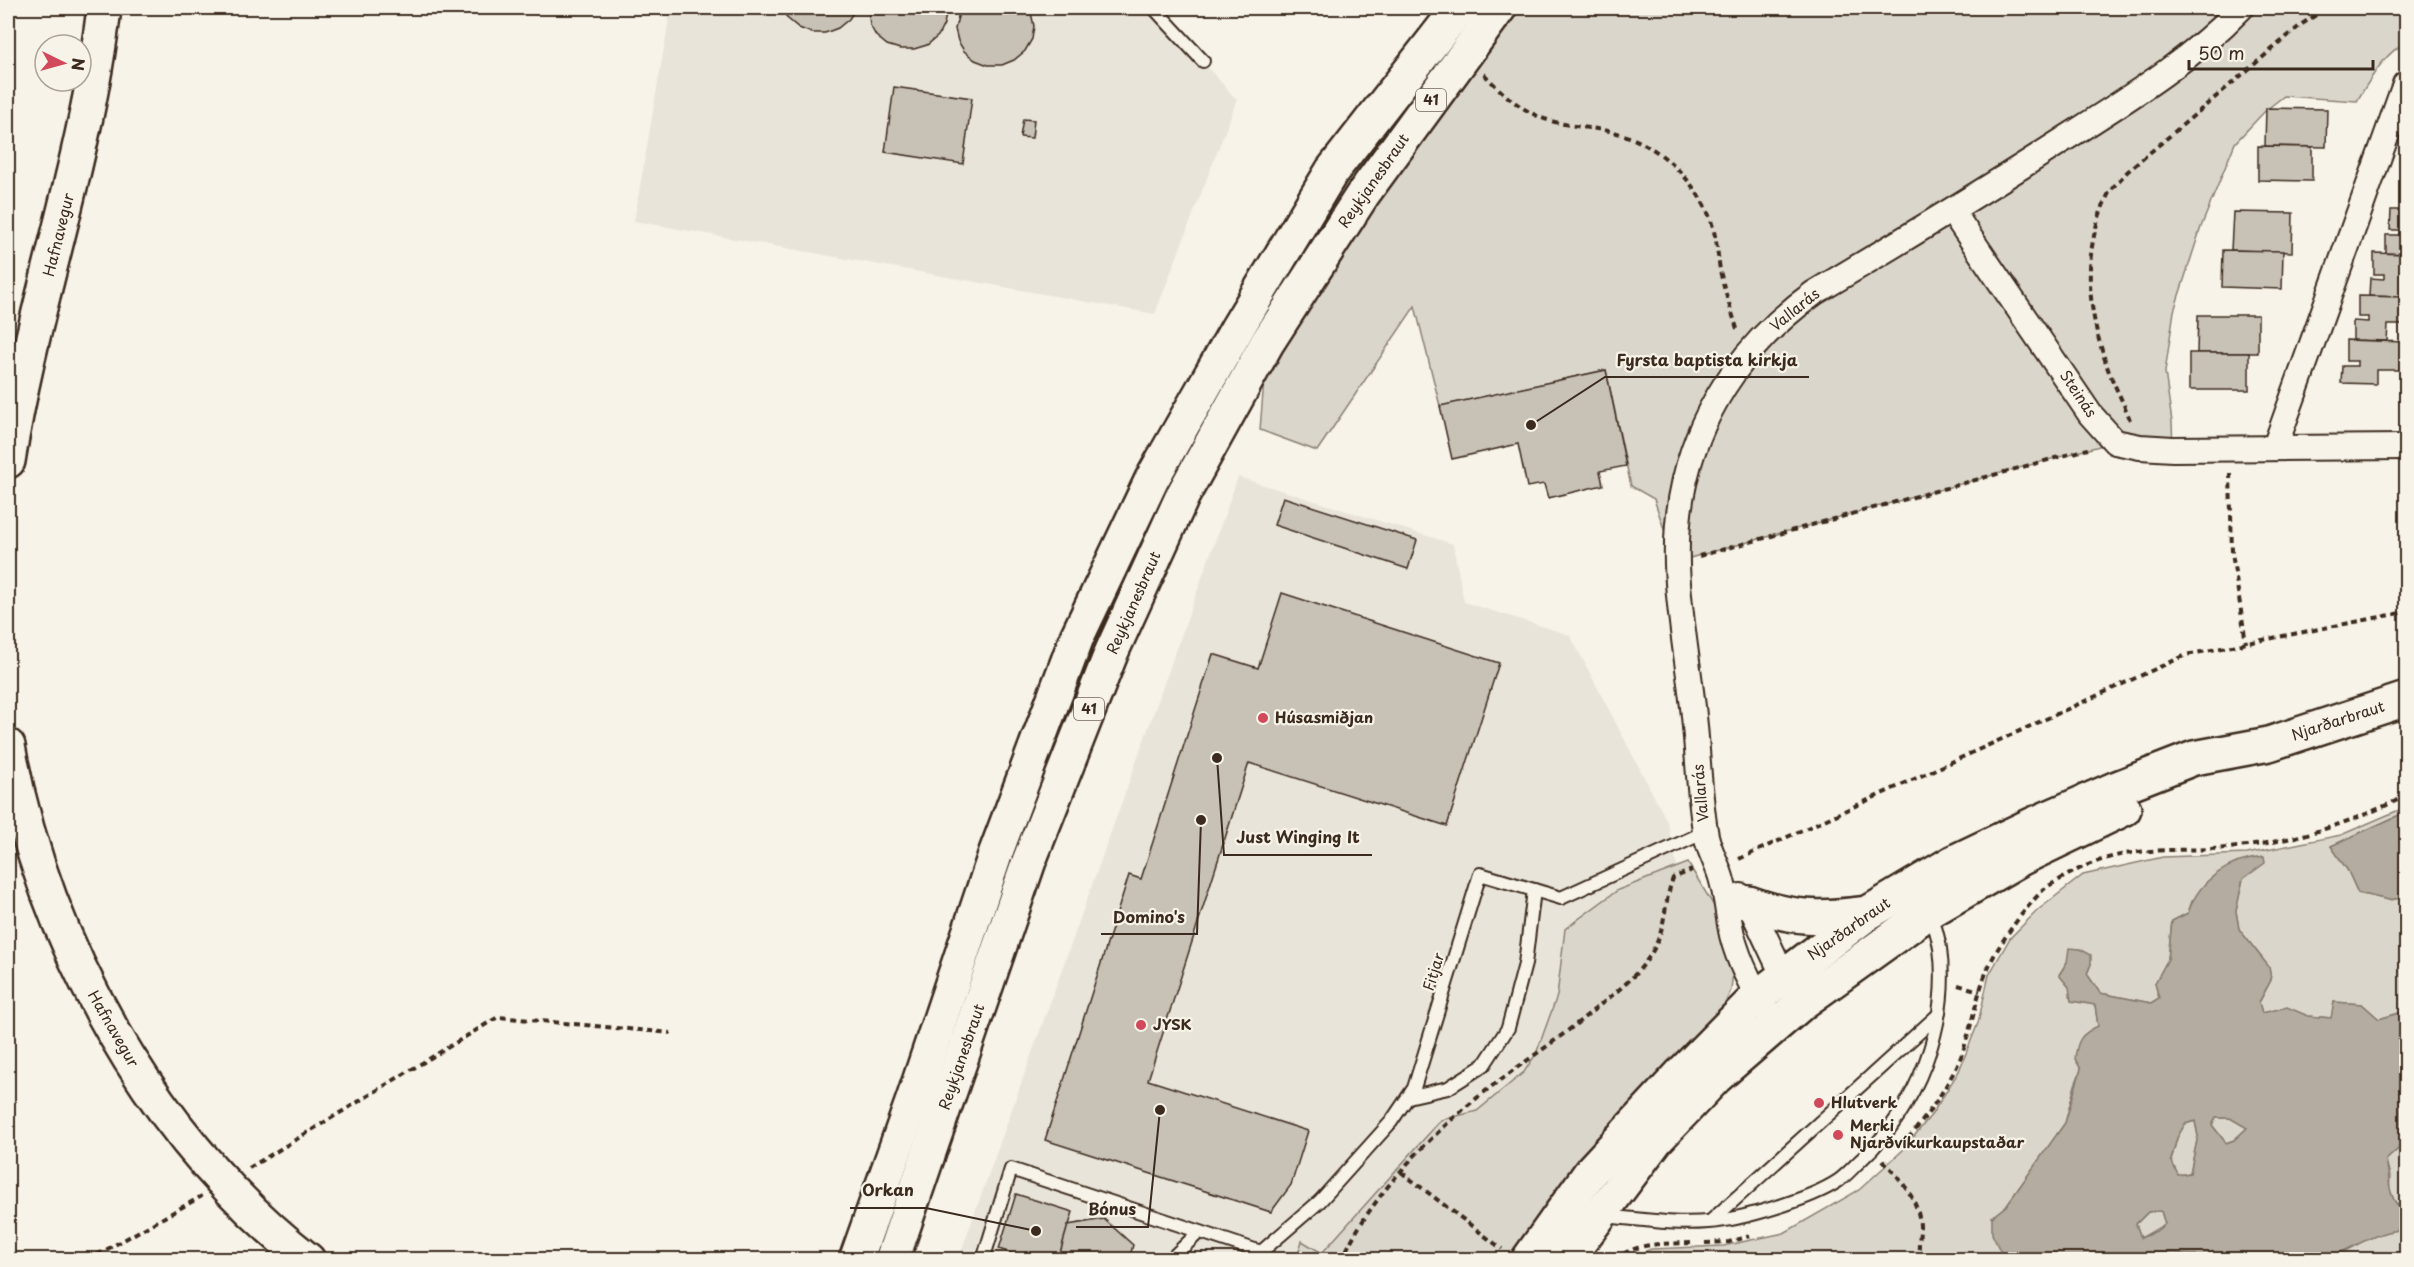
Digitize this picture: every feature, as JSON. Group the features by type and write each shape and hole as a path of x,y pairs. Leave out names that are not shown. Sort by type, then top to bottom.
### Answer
{"main road":[{"name":"Hafnavegur","path":"8,461 20,396 82,139 104,8"},
{"name":"41","path":"856,1260 914,1097 996,852 1077,637 1152,479 1238,327 1332,171 1459,8"},
{"name":"Reykjanesbraut","path":"892,1260 1029,861 1112,651 1183,495 1267,343 1363,194 1499,8"},
{"name":"Njarðarbraut","path":"1514,1257 1634,1123 1757,997 1868,913 1952,863 2117,788 2194,758 2269,744 2406,699"},
{"name":"Njarðarbraut","path":"1566,1260 1656,1140 1716,1077 1803,1002 1930,910 2020,859 2111,814 2207,774 2269,744"},
{"name":"Hafnavegur","path":"8,746 31,847 45,889 85,980 108,1023 171,1118 224,1183 308,1260"},
{"path":"1749,903 1803,918 1868,913"}],"street":[{"name":"Vallarás","path":"1775,1024 1757,997 1733,938 1728,871 1705,832 1693,703 1675,562 1679,505 1694,447 1718,396 1745,357 1781,319 1814,293 1952,211 2162,77 2220,30 2241,8"},
{"path":"2276,447 2405,84"},
{"name":"Steinás","path":"1952,211 2090,414 2115,442"},
{"path":"2115,442 2140,447 2406,447"},
{"path":"1728,871 1749,903 1784,975 1803,1002"}],"lane":[{"path":"1154,8 1203,61"},
{"name":"Fitjar","path":"1259,1256 1320,1201 1390,1122 1414,1088 1480,874 1561,898 1705,832"},
{"path":"1408,1096 1448,1088 1484,1065 1508,1028 1525,964 1534,890"},
{"path":"1599,1216 1710,1222 1754,1214 1802,1198 1838,1181 1894,1124 1915,1088 1932,1041 1940,993 1940,948 1930,910"},
{"path":"1710,1222 1937,1016"},
{"path":"983,1260 1011,1169 1199,1232 1259,1256"},
{"path":"1170,1260 1199,1232"}],"path":[{"path":"2140,447 2125,405 2105,362 2088,288 2094,239 2107,196 2127,172 2302,24 2328,8"},
{"path":"1481,72 1508,98 1529,112 1559,123 1611,132 1633,139 1671,163 1686,179 1708,213 1714,232 1720,271 1745,357"},
{"path":"1675,562 2115,442"},
{"path":"2230,448 2232,553 2246,643"},
{"path":"1728,871 2187,655 2406,612"},
{"path":"1895,1152 1908,1138 1946,1085 1968,1039 1986,971 2006,938 2044,889 2084,866 2125,853 2175,848 2237,848 2298,837 2350,822 2406,796"},
{"path":"1342,1260 1363,1219 1415,1156 1488,1089 1553,1043 1622,987 1647,961 1659,941 1666,919 1669,890 1673,878 1683,872 1696,869"},
{"path":"88,1260 224,1183 498,1017 671,1034"},
{"path":"1872,1148 1904,1183 1918,1211 1919,1260"},
{"path":"1876,1170 1886,1161"},
{"path":"1401,1172 1514,1257"},
{"path":"1615,1260 1624,1252 1650,1245 1729,1242 1750,1236"}],"shaded area":[{"path":"671,8 1154,8 1237,100 1155,314 634,221"},
{"path":"1508,8 2406,8 2406,43 2384,60 2357,101 2284,96 2266,110 2235,143 2201,227 2174,311 2165,372 2173,449 2114,442 1675,562 1654,499 1631,486 1606,370 1440,406 1415,306 1317,451 1260,430 1267,343"},
{"path":"1238,477 1453,544 1464,602 1570,635 1667,821 1677,866 1618,890 1565,929 1557,996 1536,1054 1524,1072 1477,1111 1441,1120 1322,1253 1302,1241 1296,1259 958,1260"},
{"path":"2406,807 2406,812 2331,846 2348,871 2358,893 2389,900 2406,897 2406,1011 2379,1019 2362,1004 2334,1002 2332,1018 2308,1016 2287,1008 2262,1013 2259,1003 2271,980 2269,967 2239,929 2236,911 2243,878 2192,901 2188,913 2172,921 2168,959 2155,983 2159,998 2151,1003 2100,993 2087,974 2091,964 2067,962 2059,975 2069,987 2095,1005 2098,1026 2075,1085 2065,1123 2006,1206 1992,1217 2004,1259 1625,1260 1651,1249 1723,1246 1784,1233 1859,1190 1903,1150 1932,1114 1959,1071 1978,1023 1989,975 2010,938 2038,910 2083,875 2163,857 2247,854 2341,835"},
{"path":"2406,812 2406,897 2389,900 2358,893 2348,871 2331,846"},
{"path":"2264,857 2265,863 2243,879 2236,911 2239,929 2269,967 2271,980 2259,1002 2262,1013 2287,1007 2308,1016 2331,1018 2334,1002 2362,1004 2379,1019 2406,1011 2406,1142 2386,1160 2394,1201 2398,1206 2406,1206 2406,1230 2383,1233 2321,1259 2196,1260 2196,1255 2169,1253 2169,1260 2004,1259 1992,1234 1992,1217 2006,1206 2065,1123 2081,1069 2075,1059 2077,1047 2084,1035 2098,1026 2095,1005 2071,1001 2069,987 2059,975 2067,962 2069,948 2080,949 2091,955 2091,964 2087,974 2100,993 2151,1003 2159,998 2155,983 2168,959 2172,921 2188,913 2200,890 2217,873 2251,859","holes":["2216,1118 2230,1118 2247,1128 2234,1140 2226,1143 2212,1125","2195,1121 2198,1136 2190,1173 2178,1175 2171,1160 2177,1138 2185,1124","2161,1211 2165,1224 2141,1238 2136,1224 2148,1212"]},
{"path":"1688,863 1714,906 1733,970 1731,990 1718,1019 1521,1259 1296,1260 1302,1241 1322,1253 1441,1120 1477,1111 1524,1072 1536,1054 1557,996 1565,929 1618,890"},
{"path":"2216,1118 2230,1118 2248,1127 2234,1140 2226,1143 2212,1125"},
{"path":"2195,1121 2198,1136 2190,1173 2178,1175 2171,1161 2177,1138 2185,1124"},
{"path":"2406,1142 2406,1206 2398,1207 2389,1195 2390,1176 2386,1160"},
{"path":"2161,1211 2165,1224 2141,1238 2136,1224 2148,1212"},
{"path":"2394,1229 2406,1230 2406,1259 2321,1260 2328,1253 2345,1251 2368,1238"}],"building":[{"path":"781,8 856,8 849,19 838,28 825,33 812,33 799,28 788,19"},
{"path":"868,8 946,8 947,10 938,36 927,45 914,49 900,49 887,45 876,36 870,25"},
{"path":"960,8 1030,8 1034,26 1032,39 1025,51 1014,60 1002,65 988,65 975,60 964,51 958,41 955,29"},
{"path":"894,87 972,98 963,164 885,152"},
{"path":"2266,108 2327,109 2326,147 2265,146"},
{"path":"1023,119 1034,120 1032,138 1020,137"},
{"path":"2258,146 2312,147 2312,181 2258,180"},
{"path":"2391,210 2406,210 2406,254 2386,253 2386,235 2401,235 2401,230 2390,230"},
{"path":"2233,212 2293,213 2292,252 2231,250"},
{"path":"2223,250 2283,251 2282,289 2222,287"},
{"path":"2374,253 2406,254 2404,297 2369,296 2370,278 2384,279 2384,274 2374,274"},
{"path":"2358,296 2406,297 2406,325 2388,325 2387,341 2353,340 2353,321 2368,322 2368,317 2358,317"},
{"path":"2198,315 2258,315 2258,353 2197,353"},
{"path":"2346,340 2406,342 2406,362 2400,362 2400,370 2376,370 2376,384 2341,383 2342,366 2357,366 2357,361 2346,361"},
{"path":"2189,353 2249,353 2249,390 2189,390"},
{"path":"1606,370 1626,466 1600,471 1603,485 1548,498 1544,484 1527,487 1518,444 1452,459 1440,406"},
{"path":"1283,497 1417,540 1408,569 1274,525"},
{"path":"1282,593 1499,663 1447,826 1249,763 1148,1080 1308,1131 1291,1185 1271,1212 1045,1140 1129,875 1141,879 1213,654 1258,668"},
{"path":"1016,1194 1073,1212 1058,1260 1031,1260 999,1249"},
{"path":"1104,1219 1133,1245 1129,1260 1058,1260 1068,1225"}],"place":[{"name":"Fyrsta baptista kirkja","path":"1531,425"},
{"name":"Húsasmiðjan","path":"1263,718"},
{"name":"Just Winging It","path":"1217,758"},
{"name":"Domino's","path":"1201,820"},
{"name":"JYSK","path":"1141,1025"},
{"name":"Hlutverk","path":"1819,1103"},
{"name":"Bónus","path":"1160,1110"},
{"name":"Merki Njarðvíkurkaupstaðar","path":"1838,1135"},
{"name":"Orkan","path":"1036,1231"}]}
